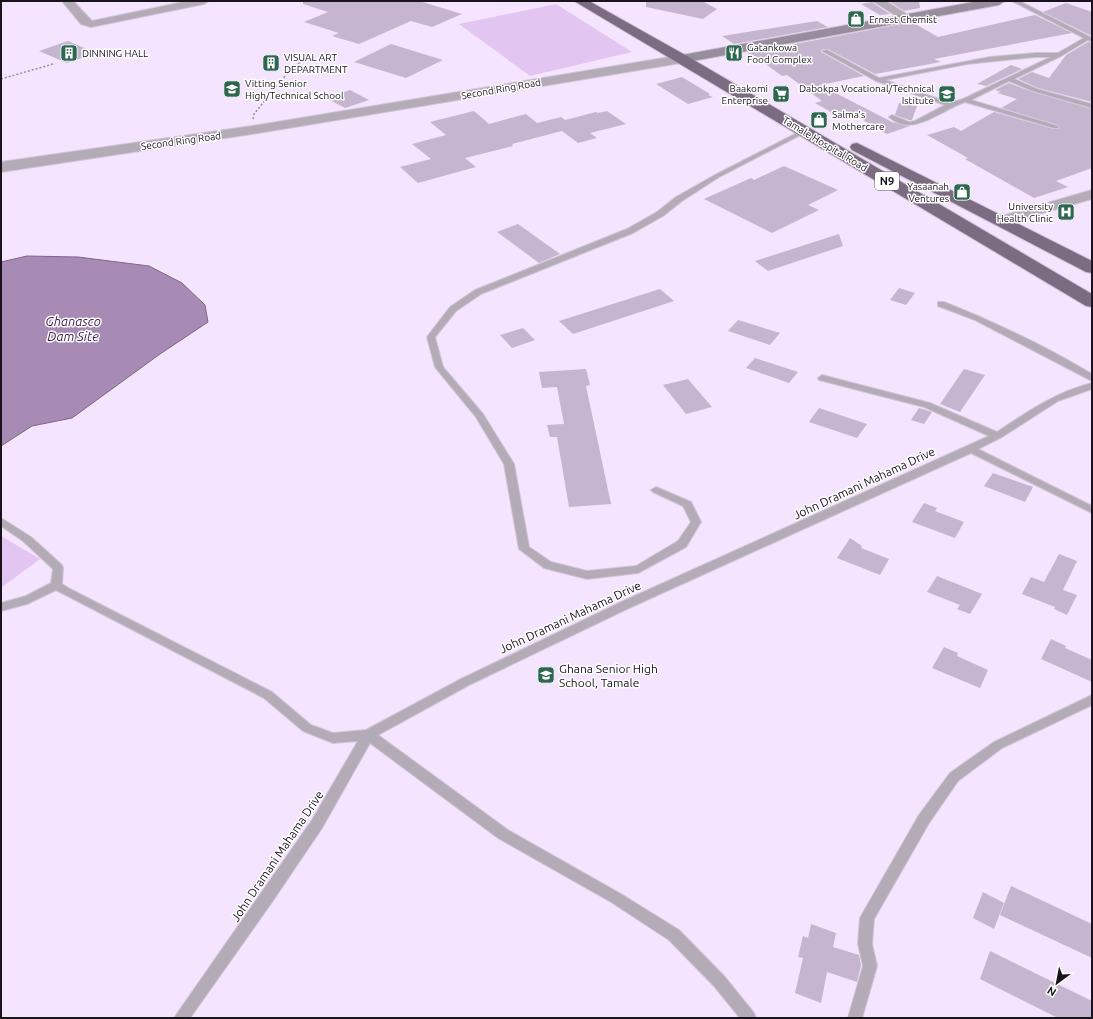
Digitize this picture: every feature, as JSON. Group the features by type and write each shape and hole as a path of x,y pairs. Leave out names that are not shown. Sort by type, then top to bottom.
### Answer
{"highway":[{"name":"N9","path":"580,1 682,59"},
{"name":"N9","path":"601,1 866,152 1092,268"},
{"name":"Tamale Hospital Road","path":"682,59 1092,302"}],"main road":[{"name":"Second Ring Road","path":"682,59 999,1"}],"street":[{"path":"67,1 84,22 91,24 204,1"},
{"path":"878,1 905,17"},
{"name":"Second Ring Road","path":"1,167 252,130 682,59"},
{"path":"1000,221 1092,194"}],"lane":[{"path":"1015,1 1090,39"},
{"path":"892,117 908,124 917,124 950,105 965,100 1090,39"},
{"path":"825,51 878,80 950,105"},
{"path":"878,80 987,59 1018,56 1059,55"},
{"path":"1009,79 1035,90 1092,106"},
{"path":"965,100 1056,127"},
{"path":"656,490 687,504 696,522 682,544 638,569 587,574 548,565 524,549 509,464 480,416 439,367 431,337 453,309 478,292 630,231 660,214 680,199 717,176 803,132"},
{"path":"941,304 978,318 1065,362 1092,378"},
{"path":"822,378 926,405 997,436"},
{"name":"John Dramani Mahama Drive","path":"181,1018 268,898 317,824 368,735 465,682 623,606 971,449 997,436 1054,400 1077,389 1092,386"},
{"path":"971,449 1092,510"},
{"path":"1,521 27,539 58,568 56,585 41,595 23,602 1,607"},
{"path":"56,585 66,592 268,695 307,728 333,738 368,735 503,834 616,898 674,935 719,981 749,1018"},
{"path":"855,1018 870,966 865,944 867,918 924,819 954,777 998,745 1092,700"}],"path":[{"path":"252,130 254,114 290,70 306,58"},
{"path":"1,79 53,64"}],"shaded area":[{"path":"556,4 632,52 530,76 459,24"},
{"path":"1,536 40,559 1,588"}],"water":[{"name":"Ghanasco Dam Site","path":"27,256 78,257 149,266 182,283 205,305 208,322 160,354 72,418 32,426 1,446 1,262"}],"building":[{"path":"303,1 419,1 462,14 432,27 411,21 359,44 332,36 339,33 304,22 328,12 303,4"},
{"path":"646,1 702,1 717,9 703,19 646,7"},
{"path":"889,1 919,1 920,8 904,11"},
{"path":"872,2 890,14 880,15 861,4"},
{"path":"1066,3 1092,12 1092,36 1043,12"},
{"path":"1035,15 1072,33 934,59 941,62 875,74 828,49 821,50 821,52 864,76 820,85 892,122 910,126 887,134 849,112 838,116 815,103 822,101 787,75 782,76 753,55 747,53 912,22 938,37"},
{"path":"817,21 828,27 734,44 722,36"},
{"name":"DINNING HALL","path":"68,41 96,53 67,63 39,51"},
{"path":"1088,42 1092,43 1092,102 1038,88 1018,79 1032,72 1049,78 1066,55"},
{"path":"391,44 443,60 406,78 354,62"},
{"path":"1011,65 1022,69 986,86 977,84"},
{"path":"682,77 713,97 688,104 656,84"},
{"path":"1009,83 1033,92 1092,109 1092,168 1056,181 1068,187 1034,198 965,159 968,158 927,135 954,127 961,131 994,112 1054,129 1059,129 1058,125 1001,108 1017,99 997,93 1001,92 995,90"},
{"path":"350,90 369,100 345,108 326,98"},
{"path":"899,103 917,106 912,120 895,115"},
{"path":"474,111 489,124 526,114 537,123 561,117 565,120 596,112 607,111 626,124 590,133 597,138 578,143 562,131 512,144 513,146 465,158 476,167 418,183 400,167 431,159 412,144 446,135 430,122"},
{"path":"784,166 838,190 808,205 819,210 772,233 704,199 751,178 754,180"},
{"path":"518,224 560,254 539,263 497,232"},
{"path":"839,234 843,246 768,271 755,261"},
{"path":"899,288 915,293 906,305 890,300"},
{"path":"660,289 674,301 573,334 559,321"},
{"path":"738,320 780,333 770,345 728,331"},
{"path":"523,328 535,340 512,348 500,335"},
{"path":"755,358 798,372 789,383 746,368"},
{"path":"586,369 590,385 586,386 611,504 569,507 557,437 550,437 547,425 564,424 557,387 542,388 539,372"},
{"path":"964,369 985,375 960,412 940,404"},
{"path":"688,379 712,407 686,414 663,385"},
{"path":"819,408 867,424 857,438 809,422"},
{"path":"919,408 932,412 924,424 911,420"},
{"path":"993,473 1033,487 1025,502 984,486"},
{"path":"924,503 937,508 935,511 964,522 955,538 912,522"},
{"path":"850,538 862,546 861,548 889,559 880,575 837,558"},
{"path":"1059,554 1077,561 1063,590 1077,595 1067,615 1054,609 1055,607 1022,594 1031,577 1044,582"},
{"path":"937,576 982,594 970,614 957,609 960,605 927,592"},
{"path":"1051,639 1066,646 1065,648 1092,660 1092,682 1041,659"},
{"path":"944,647 958,653 957,656 988,670 980,688 932,668"},
{"path":"1011,886 1092,924 1092,958 1000,915"},
{"path":"983,892 1004,903 994,929 973,918"},
{"path":"811,924 836,933 833,947 859,955 861,965 857,982 827,972 821,1003 795,993 803,958 798,957 803,936 808,938"},
{"path":"990,951 1092,1001 1092,1018 1058,1018 980,979"}],"place":[{"name":"Ernest Chemist","path":"856,19"},
{"name":"DINNING HALL","path":"69,53"},
{"name":"Gatankowa Food Complex","path":"734,53"},
{"name":"VISUAL ART DEPARTMENT","path":"271,63"},
{"name":"Vitting Senior High/Technical School","path":"232,89"},
{"name":"Baakomi Enterprise","path":"781,94"},
{"name":"Dabokpa Vocational/Technical Istitute","path":"947,94"},
{"name":"Salma's Mothercare","path":"819,120"},
{"name":"Yasaanah Ventures","path":"962,192"},
{"name":"University Health Clinic","path":"1066,212"},
{"name":"Ghana Senior High School, Tamale","path":"546,675"}]}
